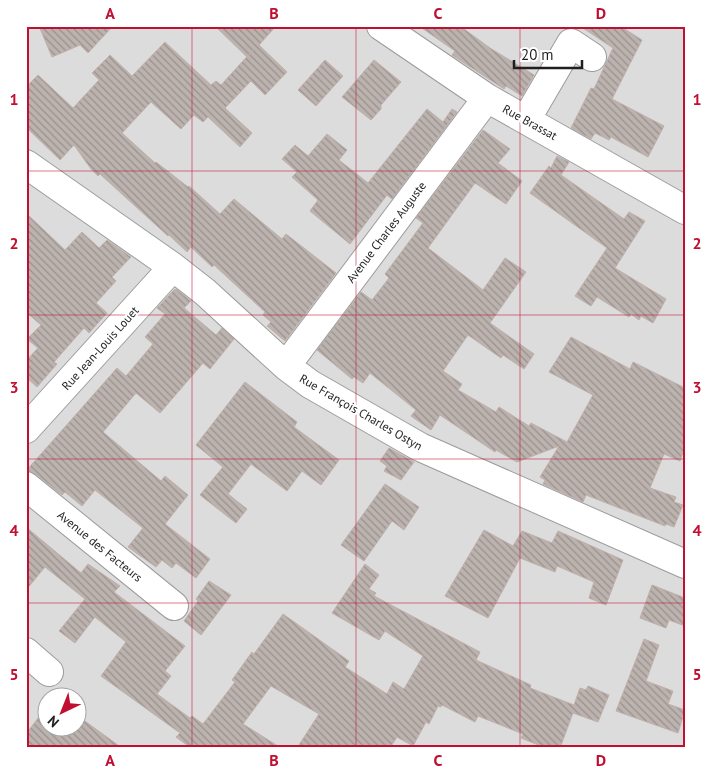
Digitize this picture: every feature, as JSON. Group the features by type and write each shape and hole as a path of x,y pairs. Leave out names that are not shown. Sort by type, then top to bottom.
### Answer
{"street":[{"name":"Rue Brassat","path":"381,26 487,98 685,210"},
{"path":"526,120 571,43 592,58"},
{"name":"Avenue Charles Auguste","path":"286,366 487,98"},
{"name":"Rue François Charles Ostyn","path":"26,164 173,267 205,292 286,366 310,384 420,447 685,564"},
{"name":"Rue Jean-Louis Louet","path":"26,429 173,267"},
{"name":"Avenue des Facteurs","path":"26,486 174,606"},
{"path":"26,652 49,672"}],"shaded area":[{"path":"26,26 685,26 685,748 26,748"}],"building":[{"path":"39,26 113,26 88,53 80,45 52,57"},
{"path":"215,26 276,26 259,45 287,72 265,95 251,81 225,108 252,133 240,147 208,117 203,122 194,115 181,129 151,102 122,133 155,163 189,186 220,214 234,199 282,239 286,234 336,273 285,341 267,326 271,322 263,315 265,312 214,265 212,267 191,247 187,252 100,174 98,176 74,145 60,160 26,127 26,87 38,75 73,108 99,80 92,73 110,55 132,76 165,42 211,85 216,81 221,85 247,57"},
{"path":"419,26 460,26 490,48 534,75 522,96 506,86 504,89 452,55 455,51"},
{"path":"580,26 620,26 642,40 612,99 664,126 648,157 611,137 609,140 595,133 591,139 571,128 591,88 594,89 613,48"},
{"path":"325,60 343,76 316,106 298,90"},
{"path":"374,60 401,82 371,120 342,97"},
{"path":"427,109 443,122 452,109 457,112 392,199 387,195 350,244 310,211 318,200 292,177 297,172 282,159 295,145 308,156 327,134 347,150 339,160 368,183"},
{"path":"483,130 510,149 498,163 522,181 506,204 475,183 428,248 483,290 505,258 526,272 490,323 534,354 524,369 503,355 501,358 468,335 443,371 462,384 458,390 496,412 499,407 529,426 531,423 567,442 593,395 549,372 571,337 630,369 633,362 685,388 685,447 680,461 664,454 650,488 676,497 674,502 683,505 674,527 666,524 665,526 586,495 583,502 543,484 545,480 540,477 559,446 517,462 496,450 495,452 440,415 431,430 411,416 416,410 370,373 363,383 354,377 352,379 317,350 361,292 372,300 389,278 385,274 423,223 416,218"},
{"path":"557,156 569,162 561,175 624,219 629,212 645,221 615,268 666,299 653,323 641,316 639,320 631,314 629,317 597,297 591,306 575,296 607,248 530,193 549,166 551,168"},
{"path":"26,213 65,250 82,232 99,248 107,240 131,257 112,277 116,281 96,303 107,313 89,333 84,328 54,362 57,364 37,387 26,377 26,361 38,348 27,339 41,325 26,312"},
{"path":"176,289 191,301 184,308 216,335 222,328 234,339 210,369 203,363 160,413 136,393 103,432 161,481 165,476 188,495 165,524 210,559 196,578 176,563 172,568 162,560 156,567 128,547 143,528 95,490 82,506 65,492 62,495 36,474 26,471 117,368 126,376 153,344 145,337 165,314 157,308"},
{"path":"245,382 297,422 294,427 339,460 321,485 302,471 287,491 251,464 228,494 247,509 236,523 200,495 223,467 196,445"},
{"path":"389,448 414,462 401,480 384,471 387,466 380,461"},
{"path":"385,484 419,507 404,530 392,521 364,561 341,545"},
{"path":"26,527 81,573 88,564 120,586 114,592 185,646 165,671 171,676 157,694 190,718 192,716 203,724 235,682 232,680 252,652 254,654 283,614 349,661 345,667 387,694 393,682 404,689 423,656 385,631 379,640 332,613 365,564 379,575 369,589 376,593 374,596 480,652 476,660 531,685 530,688 574,705 580,688 586,690 588,686 609,695 598,722 573,713 560,748 546,748 521,738 523,734 478,716 475,722 442,705 441,707 438,706 429,724 426,722 413,746 397,737 390,748 297,748 319,714 271,686 243,724 281,748 191,748 176,737 180,733 101,676 126,642 95,617 75,643 59,631 85,599 45,567 26,590"},
{"path":"484,530 513,546 522,531 552,543 558,531 623,560 606,605 589,598 594,582 557,566 555,572 520,558 488,618 445,596"},
{"path":"209,581 231,595 201,635 184,621"},
{"path":"652,585 685,598 685,626 669,620 666,628 640,618"},
{"path":"644,639 659,645 646,681 673,691 668,704 685,710 678,733 616,711"},
{"path":"38,718 38,736 88,736 88,723 122,748 35,748 26,742 26,734"}]}
